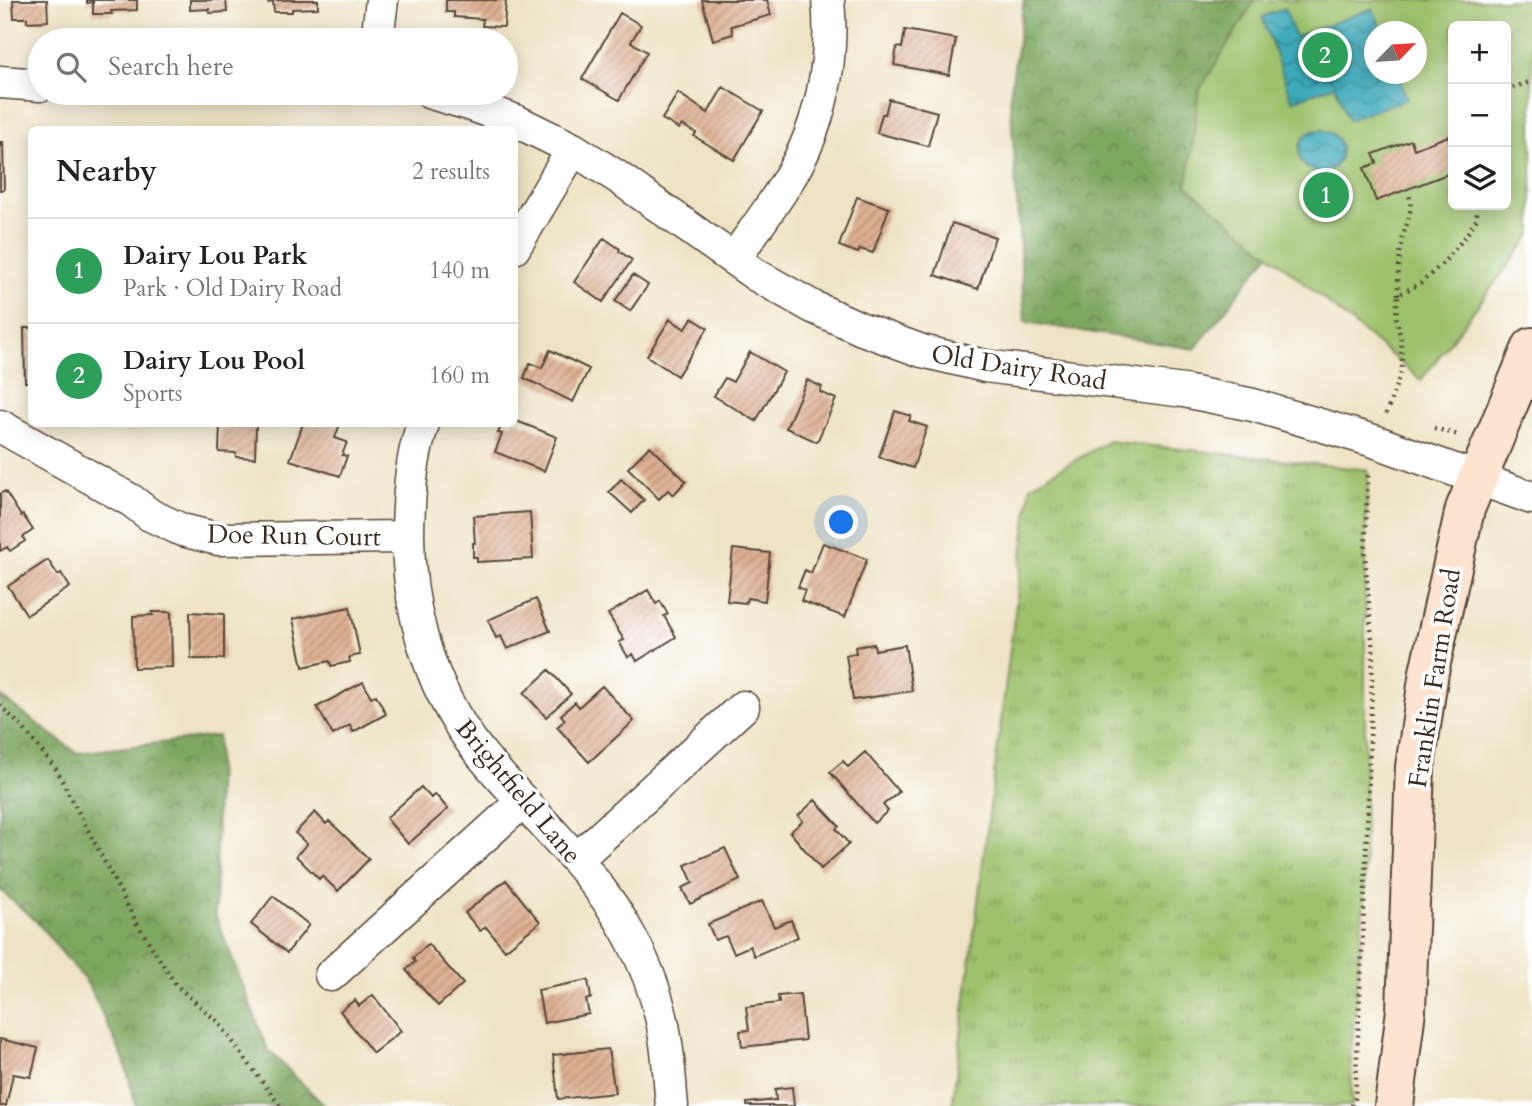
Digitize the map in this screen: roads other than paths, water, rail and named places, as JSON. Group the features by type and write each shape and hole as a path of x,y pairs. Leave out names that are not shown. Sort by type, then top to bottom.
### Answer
{"main road":[{"name":"Franklin Farm Road","path":"1394,1106 1406,1010 1415,767 1429,672 1465,509 1532,347"}],"street":[{"path":"378,28 382,0"},
{"path":"734,259 789,179 809,138 822,96 827,66 830,22 828,0"},
{"path":"0,82 28,84"},
{"name":"Old Dairy Road","path":"472,105 516,121 573,149 756,275 813,307 862,330 922,351 985,366 1184,391 1253,405 1374,441 1532,498"},
{"path":"518,241 573,149"},
{"name":"Doe Run Court","path":"0,426 182,530 218,539 407,537"},
{"name":"Brightfield Lane","path":"422,427 410,479 407,537 411,585 421,638 432,669 452,713 480,753 577,859 605,894 632,938 652,986 666,1042 672,1106"},
{"path":"577,859 743,707"},
{"path":"331,975 523,801"}],"water":[{"path":"1285,8 1295,37 1373,8 1378,21 1364,21 1364,84 1402,84 1407,99 1348,120 1335,85 1292,101 1262,17"},
{"path":"1320,130 1335,136 1341,151 1335,166 1320,172 1305,166 1299,151 1305,136"}],"place":[{"name":"Dairy Lou Pool","path":"1325,55"},
{"name":"Dairy Lou Park","path":"1326,195"}]}
